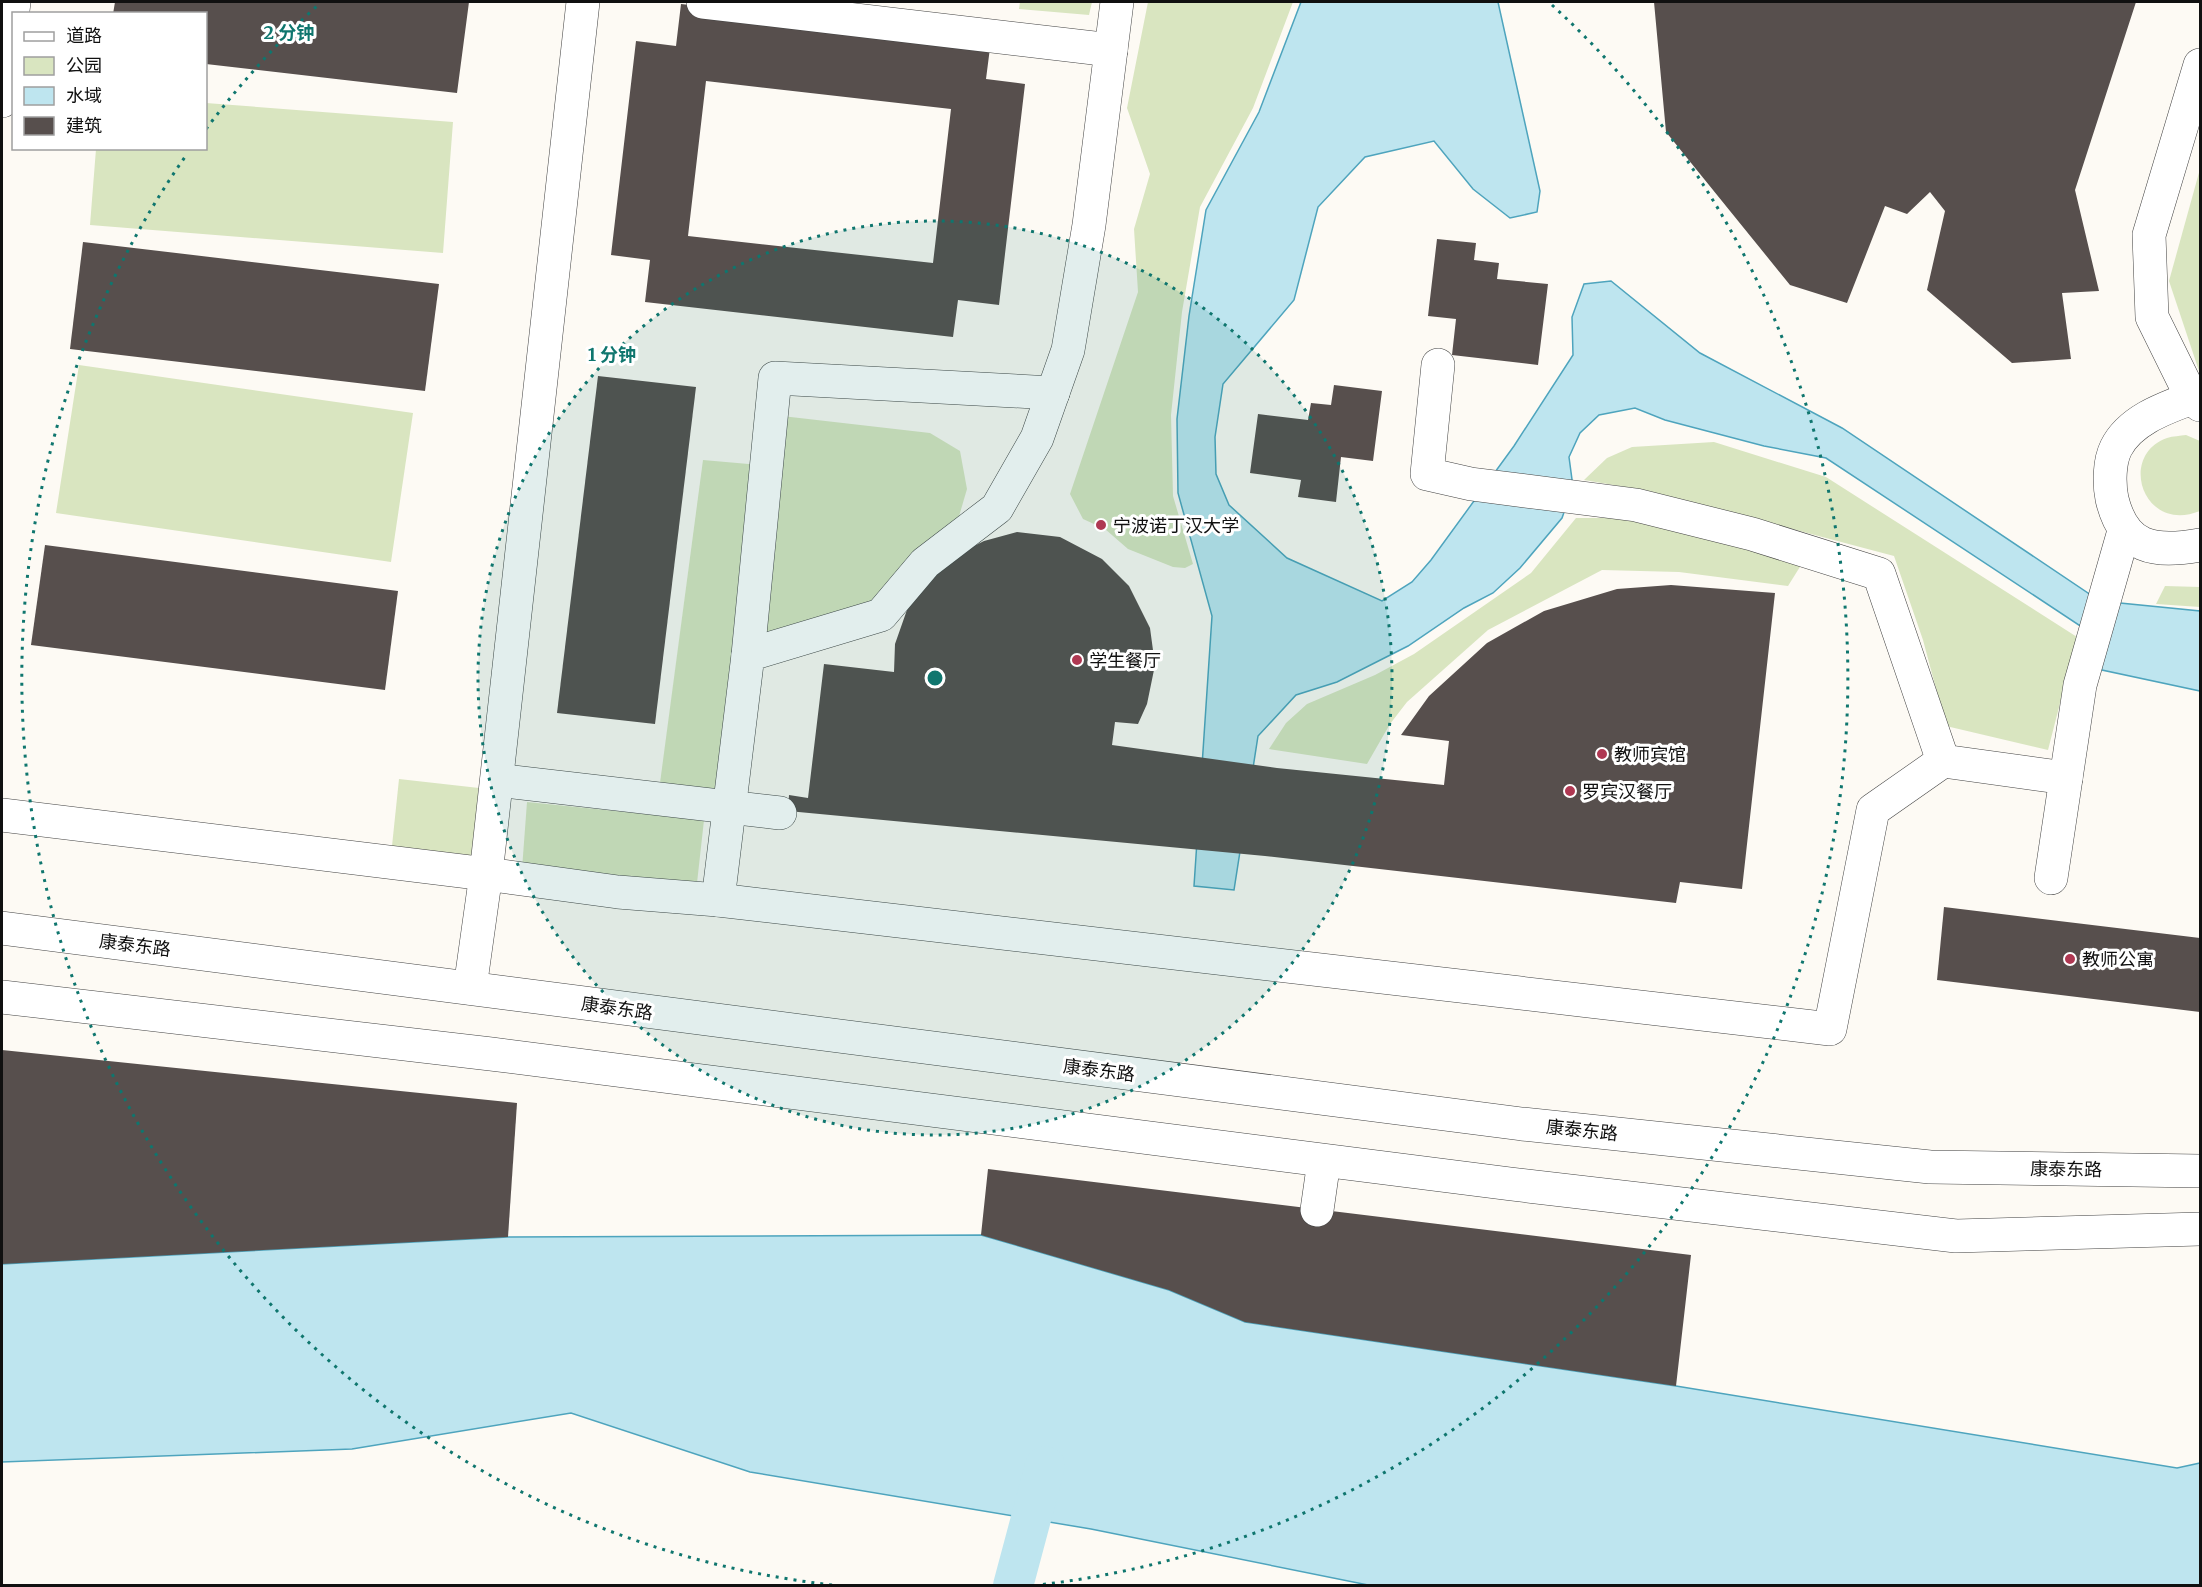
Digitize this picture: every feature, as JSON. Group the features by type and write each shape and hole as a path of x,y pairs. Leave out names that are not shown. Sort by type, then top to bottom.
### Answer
{"street":[{"path":"470,988 497,780 583,2"},
{"path":"704,2 1111,50"},
{"path":"748,654 881,615 925,563 997,508 1037,438 1068,350 1089,225 1117,2"},
{"path":"2,101 12,18"},
{"path":"2200,65 2150,235 2152,317 2196,401 2165,408 2137,424 2116,448 2109,485 2116,516 2124,531 2157,548 2200,545"},
{"path":"1438,365 1427,474 1471,484 1636,505 1740,531 1879,574 1943,761"},
{"path":"718,900 748,654 775,378 1053,393"},
{"path":"2051,878 2080,685 2124,531"},
{"path":"2,815 618,892 718,900 1830,1029 1873,810 1943,761 2066,778"},
{"path":"497,780 780,813"},
{"name":"康泰东路","path":"2,928 1569,1129 1930,1167 2200,1171"},
{"path":"2,997 491,1054 1324,1161 1956,1236 2200,1229"},
{"path":"1317,1210 1324,1161"}],"green space":[{"path":"1020,2 1092,2 1089,15 1019,9"},
{"path":"1148,2 1293,2 1253,108 1200,207 1182,312 1171,415 1173,496 1193,564 1185,568 1173,567 1128,549 1105,529 1083,519 1070,494 1138,292 1134,229 1150,174 1127,108"},
{"path":"207,103 453,122 443,253 90,225 96,150 207,150"},
{"path":"2200,169 2200,374 2169,281"},
{"path":"79,365 413,413 391,562 56,513"},
{"path":"782,416 930,433 960,451 967,489 955,530 876,604 757,642"},
{"path":"2186,435 2200,441 2200,511 2180,515 2163,512 2151,502 2143,490 2141,475 2143,460 2152,447 2167,438"},
{"path":"1714,442 1826,477 2077,637 2048,750 1946,726 1923,640 1894,556 1649,491 1584,480 1607,458 1632,447"},
{"path":"703,460 760,465 720,790 660,783"},
{"path":"1576,518 1646,518 1803,562 1788,586 1679,572 1602,570 1488,630 1407,702 1390,724 1367,764 1269,749 1286,723 1307,704 1375,675 1414,654 1531,573"},
{"path":"2165,586 2200,587 2200,607 2156,604"},
{"path":"399,779 479,788 472,857 392,846"},
{"path":"527,802 704,820 697,883 522,869"}],"water":[{"path":"1301,2 1498,2 1540,191 1537,212 1510,218 1473,189 1434,141 1365,157 1318,207 1294,300 1223,384 1215,437 1216,474 1229,505 1287,558 1382,601 1412,582 1431,560 1514,446 1573,355 1572,317 1584,284 1611,281 1700,353 1842,428 2100,601 2200,611 2200,691 2102,670 2088,631 1826,458 1764,446 1665,420 1635,408 1599,415 1580,433 1569,457 1573,487 1562,518 1520,568 1493,593 1464,608 1408,646 1337,682 1296,695 1258,736 1234,890 1194,886 1212,616 1178,493 1177,419 1189,316 1206,210 1259,112"},
{"path":"981,1235 1169,1290 1245,1322 1676,1386 2177,1468 2200,1463 2200,1585 1368,1585 1091,1529 750,1472 571,1413 352,1449 2,1462 2,1264 508,1237"}],"building":[{"path":"115,2 469,2 457,93 207,64 207,12 113,12"},
{"path":"1654,2 2136,2 2075,190 2099,291 2062,293 2071,359 2012,363 1927,290 1945,211 1930,192 1907,214 1885,206 1847,303 1790,285 1666,132"},
{"path":"681,4 991,40 986,79 1025,84 999,305 958,300 953,337 645,302 650,260 611,255 636,41 676,46","holes":["706,81 951,109 933,263 688,236"]},
{"path":"1437,239 1476,243 1474,260 1499,263 1497,279 1548,284 1538,365 1452,355 1456,319 1428,316"},
{"path":"83,242 439,284 425,391 70,349"},
{"path":"598,376 696,387 655,724 557,713"},
{"path":"1334,385 1382,391 1373,461 1341,457 1336,502 1298,497 1301,480 1250,473 1258,414 1308,420 1311,403 1331,405"},
{"path":"1017,532 1060,537 1102,559 1129,586 1150,628 1155,665 1147,704 1138,724 1115,722 1112,745 1277,768 1444,785 1449,741 1401,735 1429,696 1487,643 1544,611 1617,589 1671,585 1775,593 1742,889 1680,882 1676,903 1265,856 788,811 789,795 808,798 824,664 894,672 895,644 908,607 948,559 984,541"},
{"path":"45,545 398,591 385,690 31,645"},
{"name":"教师公寓","path":"1944,907 2200,938 2200,1012 1937,980"},
{"path":"2,1050 517,1103 508,1237 2,1264"},
{"path":"988,1169 1691,1255 1676,1386 1245,1322 1169,1290 981,1235"}],"waterway":[{"path":"1013,1586 1045,1466"}],"place":[{"name":"宁波诺丁汉大学","path":"1101,525"},
{"name":"学生餐厅","path":"1077,660"},
{"name":"教师宾馆","path":"1602,754"},
{"name":"罗宾汉餐厅","path":"1570,791"},
{"name":"教师公寓","path":"2070,959"}]}
